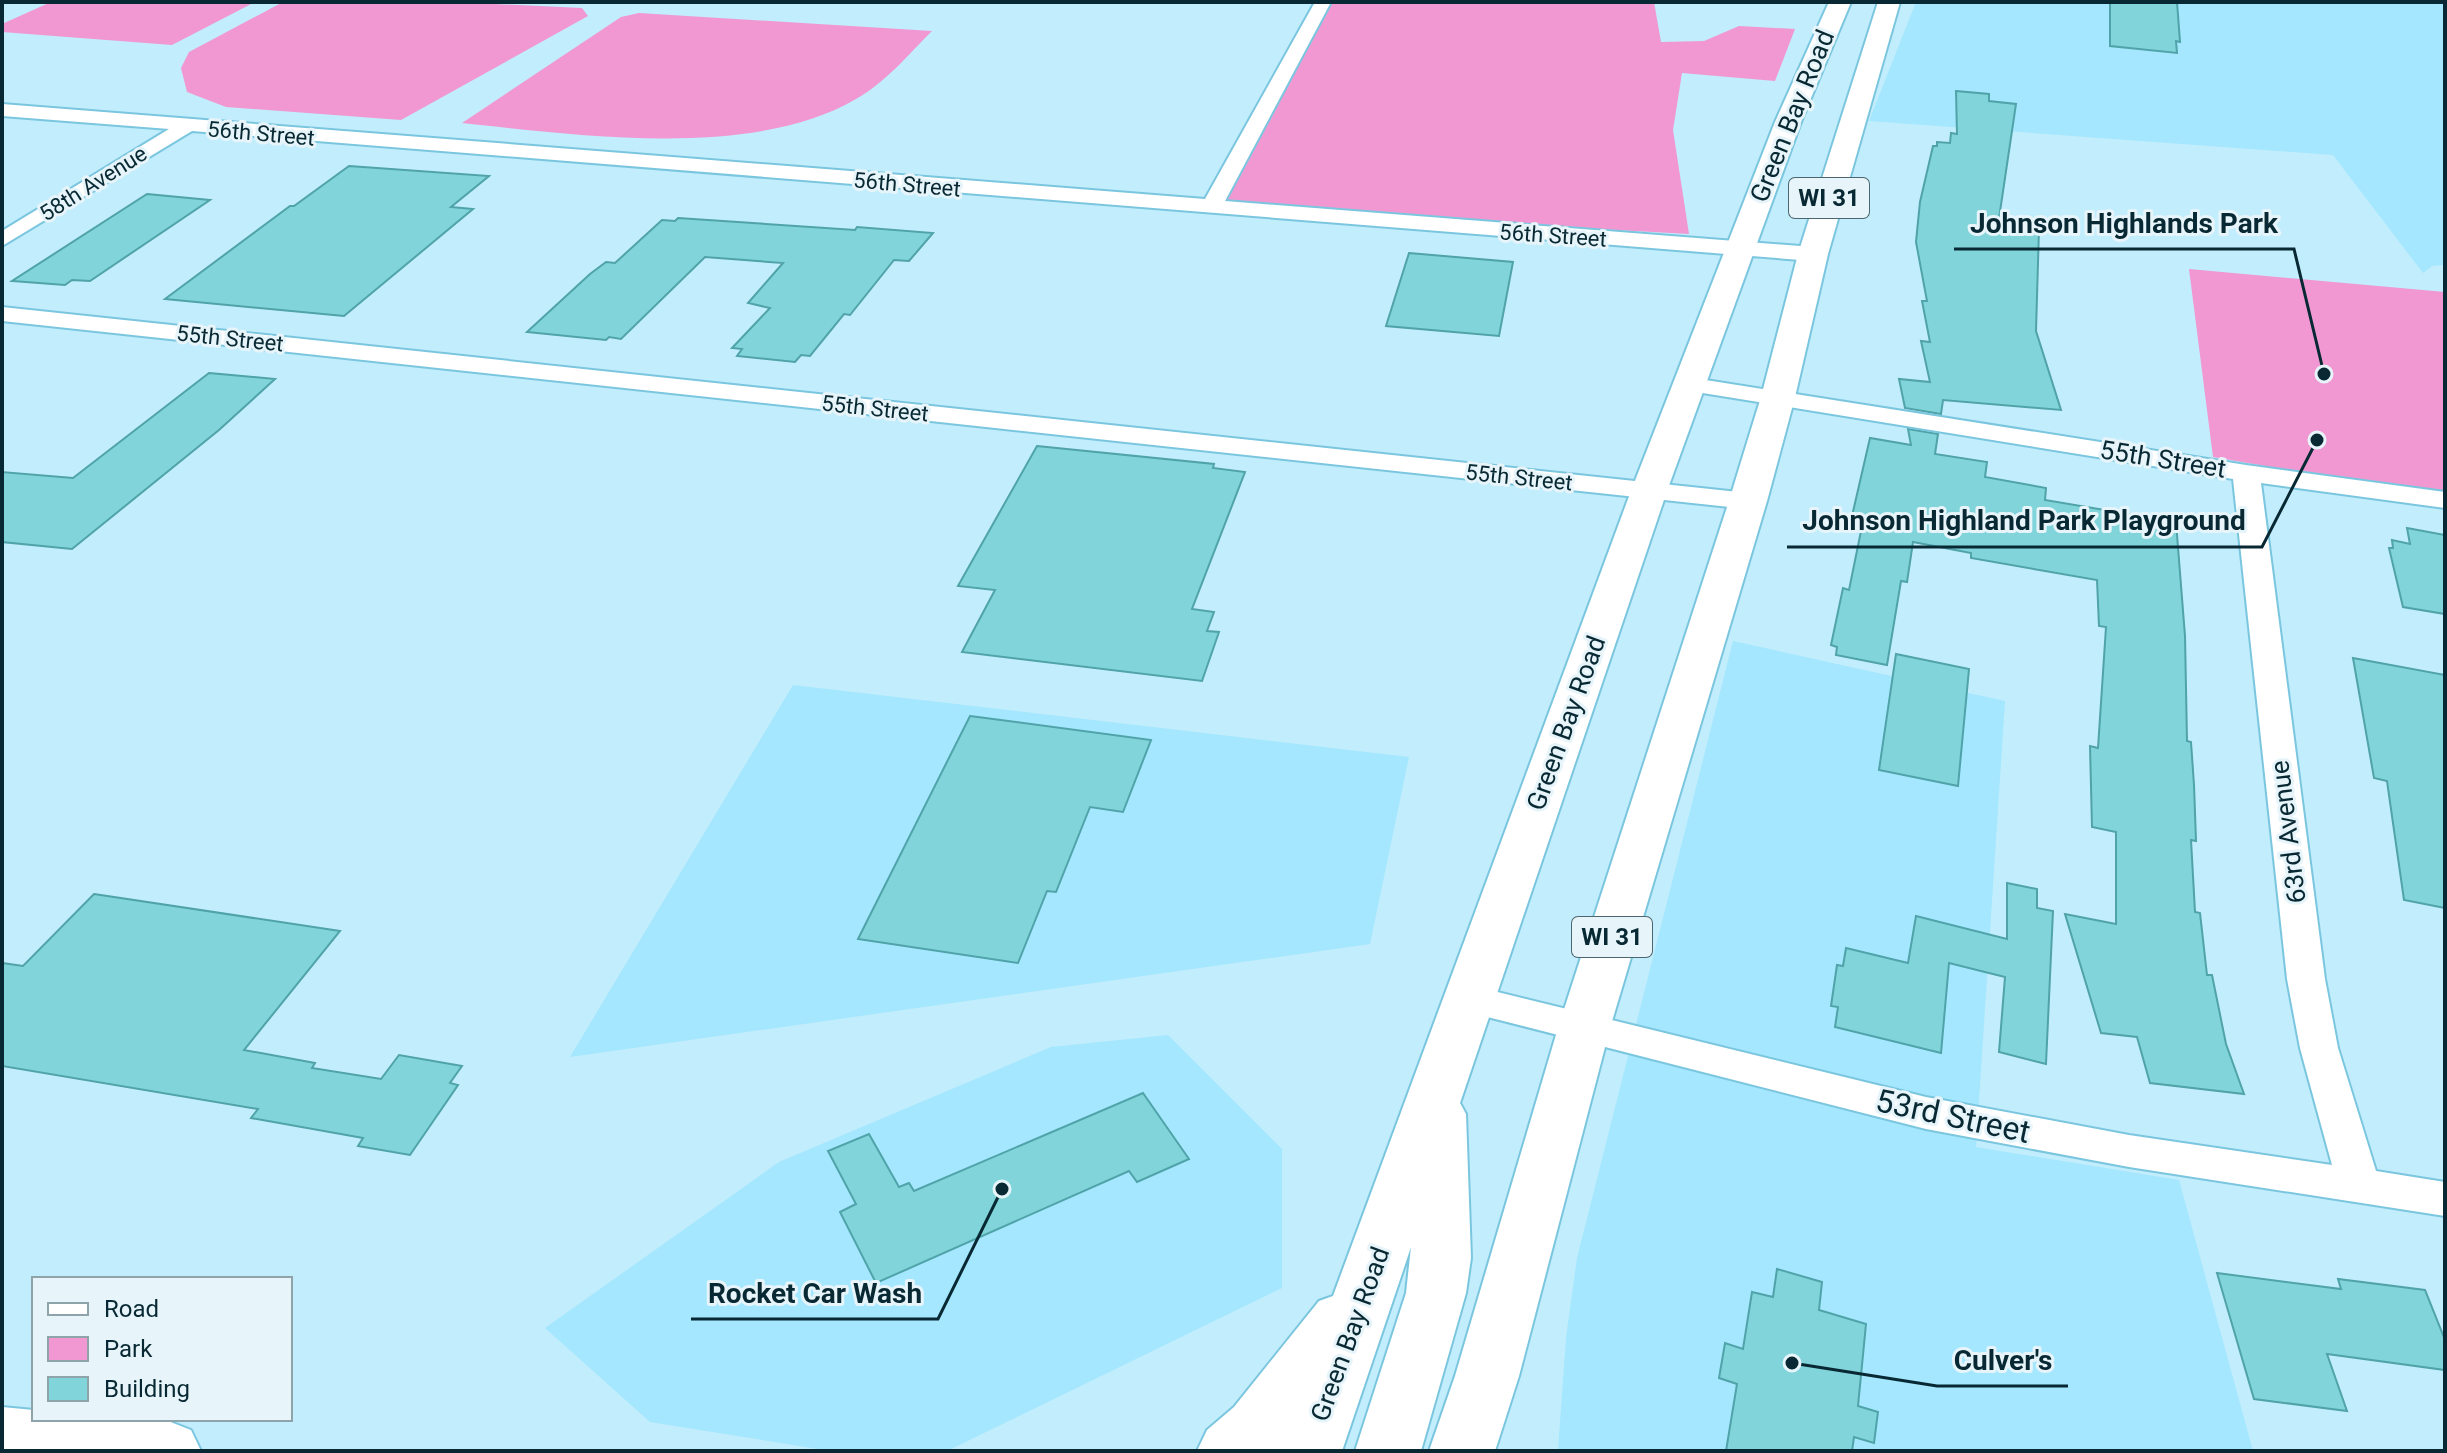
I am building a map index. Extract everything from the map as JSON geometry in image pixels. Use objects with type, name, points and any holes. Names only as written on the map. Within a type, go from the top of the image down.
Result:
[{"type":"main road","name":"Green Bay Road","points":[[1309,1451],[1649,491],[1693,385],[1805,76],[1840,2]]},
{"type":"main road","name":"Green Bay Road","points":[[1462,1451],[1487,1376],[1584,1028],[1748,501],[1778,397],[1813,254],[1889,2]]},
{"type":"main road","points":[[1388,1451],[1424,1339],[1440,1270],[1438,1087]]},
{"type":"main road","points":[[1230,1451],[1257,1428],[1369,1283]]},
{"type":"main road","points":[[1487,1376],[1495,1451]]},
{"type":"main road","points":[[2,1438],[58,1451]]},
{"type":"main road","points":[[2,1438],[168,1451]]},
{"type":"street","points":[[1211,208],[1323,2]]},
{"type":"street","name":"56th Street","points":[[2,110],[185,127],[1813,254]]},
{"type":"street","name":"58th Avenue","points":[[2,240],[185,127]]},
{"type":"street","name":"55th Street","points":[[2,314],[1748,501]]},
{"type":"street","name":"55th Street","points":[[1693,385],[2246,473],[2445,500]]},
{"type":"street","name":"63rd Avenue","points":[[2246,473],[2306,979],[2319,1048],[2359,1186]]},
{"type":"street","name":"53rd Street","points":[[1469,999],[1926,1113],[2129,1151],[2445,1199]]},
{"type":"shaded area","points":[[1916,2],[2445,2],[2445,265],[2432,266],[2423,273],[2333,155],[1869,121]]},
{"type":"shaded area","points":[[1733,641],[2005,701],[1976,1147],[2179,1180],[2253,1451],[1558,1451],[1566,1338],[1577,1258]]},
{"type":"shaded area","points":[[793,685],[1409,757],[1370,944],[570,1057]]},
{"type":"shaded area","points":[[1168,1035],[1282,1149],[1282,1288],[947,1451],[830,1451],[650,1422],[545,1328],[779,1162],[1051,1047]]},
{"type":"green space","points":[[51,2],[255,2],[172,45],[2,32],[2,24]]},
{"type":"green space","points":[[283,2],[453,2],[582,8],[588,16],[401,120],[226,107],[187,92],[181,68],[189,52]]},
{"type":"green space","points":[[1323,2],[1654,2],[1661,42],[1704,41],[1739,26],[1795,29],[1775,81],[1682,73],[1673,130],[1689,234],[1211,208]]},
{"type":"green space","points":[[639,13],[932,31],[887,76],[856,99],[814,118],[767,130],[716,137],[610,137],[462,123],[621,17]]},
{"type":"green space","points":[[2189,269],[2445,292],[2445,497],[2213,457]]},
{"type":"building","points":[[2110,2],[2177,2],[2180,42],[2176,41],[2177,53],[2110,46]]},
{"type":"building","points":[[1956,91],[1989,94],[1989,101],[2016,104],[1998,225],[2039,229],[2036,331],[2061,410],[1943,400],[1941,414],[1905,408],[1899,379],[1930,382],[1921,341],[1930,342],[1922,301],[1927,301],[1916,242],[1920,202],[1933,146],[1937,146],[1937,142],[1950,143],[1951,133],[1957,134]]},
{"type":"building","points":[[349,166],[489,176],[451,207],[473,209],[344,316],[165,299],[290,206]]},
{"type":"building","points":[[147,194],[210,200],[90,281],[72,280],[65,285],[12,281]]},
{"type":"building","points":[[678,218],[933,233],[909,261],[894,260],[850,315],[844,314],[810,356],[801,355],[795,362],[737,356],[742,349],[732,348],[770,308],[748,303],[783,263],[705,257],[621,339],[527,332],[590,274],[606,262],[615,263],[662,220],[675,221]]},
{"type":"building","points":[[1409,253],[1513,262],[1499,336],[1386,326]]},
{"type":"building","points":[[209,373],[275,379],[219,430],[72,549],[2,542],[2,472],[73,478]]},
{"type":"building","points":[[1908,429],[1938,434],[1935,454],[1987,462],[1985,477],[2046,488],[2045,500],[2176,522],[2185,636],[2187,741],[2191,742],[2194,785],[2196,841],[2191,840],[2195,912],[2200,913],[2207,975],[2212,975],[2226,1044],[2244,1094],[2150,1083],[2137,1037],[2101,1033],[2065,914],[2116,924],[2116,832],[2092,827],[2090,746],[2098,748],[2106,627],[2099,626],[2097,580],[1971,558],[1971,553],[1913,542],[1907,582],[1901,581],[1887,665],[1836,655],[1837,647],[1831,645],[1843,588],[1849,590],[1861,531],[1849,529],[1870,438],[1911,445]]},
{"type":"building","points":[[1037,446],[1214,464],[1213,468],[1245,472],[1192,609],[1214,612],[1207,631],[1219,632],[1202,681],[962,652],[995,590],[958,586]]},
{"type":"building","points":[[2407,528],[2445,535],[2445,614],[2403,607],[2389,548],[2393,548],[2392,540],[2410,544]]},
{"type":"building","points":[[1896,654],[1969,669],[1958,786],[1879,770]]},
{"type":"building","points":[[2353,658],[2445,675],[2445,908],[2404,900],[2387,781],[2374,778]]},
{"type":"building","points":[[970,716],[1151,740],[1123,812],[1090,807],[1056,892],[1047,891],[1018,963],[858,939]]},
{"type":"building","points":[[2007,883],[2037,889],[2037,908],[2053,911],[2046,1064],[1999,1052],[2005,977],[1949,963],[1941,1053],[1835,1027],[1838,1007],[1831,1006],[1837,965],[1843,966],[1846,948],[1908,963],[1916,916],[2007,939]]},
{"type":"building","points":[[94,894],[340,931],[244,1050],[315,1063],[312,1068],[381,1079],[399,1055],[462,1066],[450,1083],[458,1085],[410,1155],[358,1146],[363,1138],[251,1118],[258,1109],[2,1066],[2,963],[23,966]]},
{"type":"building","points":[[1143,1093],[1189,1159],[1137,1182],[1129,1171],[876,1283],[840,1212],[856,1204],[828,1151],[869,1134],[899,1187],[909,1183],[914,1191]]},
{"type":"building","points":[[1777,1269],[1822,1282],[1819,1310],[1866,1324],[1858,1406],[1878,1412],[1874,1443],[1854,1437],[1852,1451],[1726,1451],[1737,1384],[1719,1378],[1725,1343],[1743,1349],[1752,1292],[1773,1297]]},
{"type":"building","points":[[2217,1273],[2341,1289],[2338,1279],[2425,1290],[2445,1340],[2445,1370],[2327,1354],[2347,1411],[2254,1399]]},
{"type":"place","name":"Johnson Highlands Park","points":[[2324,374]]},
{"type":"place","name":"Johnson Highland Park Playground","points":[[2317,440]]},
{"type":"place","name":"Rocket Car Wash","points":[[1002,1189]]},
{"type":"place","name":"Culver's","points":[[1792,1363]]}]
